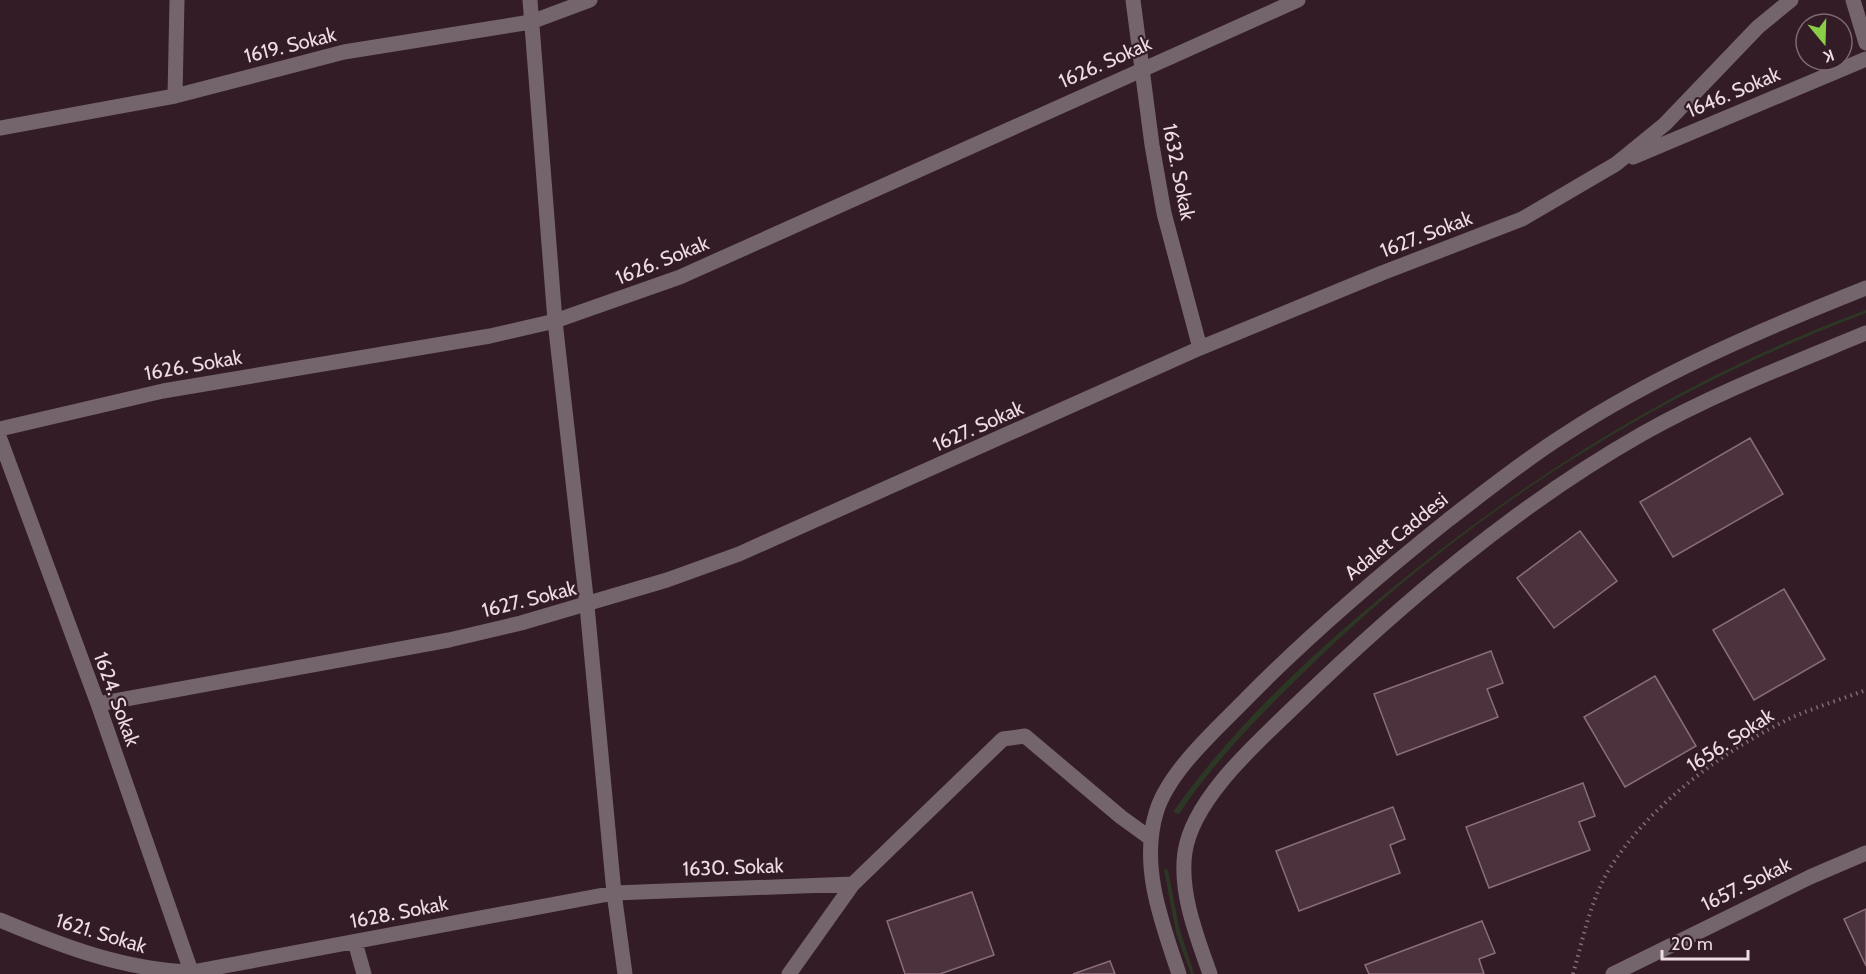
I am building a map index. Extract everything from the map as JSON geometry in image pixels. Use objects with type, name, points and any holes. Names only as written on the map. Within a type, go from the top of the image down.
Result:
[{"type":"street","points":[[175,96],[177,0]]},
{"type":"street","points":[[530,0],[555,321],[587,606],[614,893],[625,974]]},
{"type":"street","name":"1619. Sokak","points":[[0,128],[175,96],[344,52],[531,22],[590,0]]},
{"type":"street","name":"1632. Sokak","points":[[1133,0],[1141,69],[1164,213],[1200,348]]},
{"type":"street","name":"1626. Sokak","points":[[0,429],[163,391],[490,336],[555,321],[680,277],[1298,0]]},
{"type":"street","name":"1627. Sokak","points":[[98,704],[449,640],[587,606],[668,580],[780,536],[1200,348],[1382,273],[1522,219],[1616,164],[1665,124],[1758,27],[1791,0]]},
{"type":"street","points":[[1853,0],[1866,43]]},
{"type":"street","name":"1646. Sokak","points":[[1616,164],[1866,59]]},
{"type":"street","name":"Adalet Caddesi","points":[[1179,974],[1160,913],[1152,877],[1150,838],[1161,800],[1204,742],[1302,642],[1389,567],[1499,480],[1564,434],[1623,400],[1704,359],[1866,288]]},
{"type":"street","points":[[1210,974],[1187,893],[1185,851],[1204,806],[1260,740],[1350,652],[1478,546],[1566,481],[1642,434],[1747,382],[1866,333]]},
{"type":"street","name":"1624. Sokak","points":[[0,439],[98,704],[192,973]]},
{"type":"street","points":[[789,974],[853,884],[1003,740],[1025,736],[1121,817],[1150,838]]},
{"type":"street","name":"1657. Sokak","points":[[1613,974],[1788,887],[1866,853]]},
{"type":"street","name":"1630. Sokak","points":[[614,893],[853,884]]},
{"type":"street","name":"1628. Sokak","points":[[192,973],[614,893]]},
{"type":"street","name":"1621. Sokak","points":[[0,920],[77,950],[121,964],[146,970],[192,973]]},
{"type":"street","points":[[355,942],[364,974]]},
{"type":"path","name":"1656. Sokak","points":[[1573,974],[1592,907],[1615,860],[1654,813],[1711,765],[1793,717],[1866,690]]},
{"type":"green space","points":[[1866,310],[1866,313],[1787,345],[1710,381],[1635,421],[1492,513],[1424,565],[1298,678],[1220,760],[1179,814],[1173,812],[1221,751],[1274,693],[1332,639],[1391,589],[1502,504],[1617,429],[1676,396],[1801,336]]},
{"type":"green space","points":[[1164,869],[1168,870],[1179,927],[1194,974],[1191,974],[1176,933]]},
{"type":"building","points":[[1750,438],[1783,494],[1673,557],[1640,502]]},
{"type":"building","points":[[1580,531],[1617,581],[1554,628],[1517,578]]},
{"type":"building","points":[[1784,589],[1825,659],[1754,700],[1713,630]]},
{"type":"building","points":[[1491,651],[1503,683],[1487,689],[1498,717],[1397,755],[1374,694]]},
{"type":"building","points":[[1655,676],[1696,746],[1625,787],[1584,717]]},
{"type":"building","points":[[1583,783],[1595,816],[1579,822],[1590,850],[1489,888],[1466,827]]},
{"type":"building","points":[[1393,807],[1405,839],[1390,845],[1400,873],[1299,911],[1276,851]]},
{"type":"building","points":[[972,892],[994,955],[940,974],[905,974],[887,921]]},
{"type":"building","points":[[1866,909],[1866,966],[1844,919]]},
{"type":"building","points":[[1482,921],[1495,953],[1479,959],[1484,974],[1369,974],[1365,965]]},
{"type":"building","points":[[1110,961],[1115,974],[1073,974]]}]
